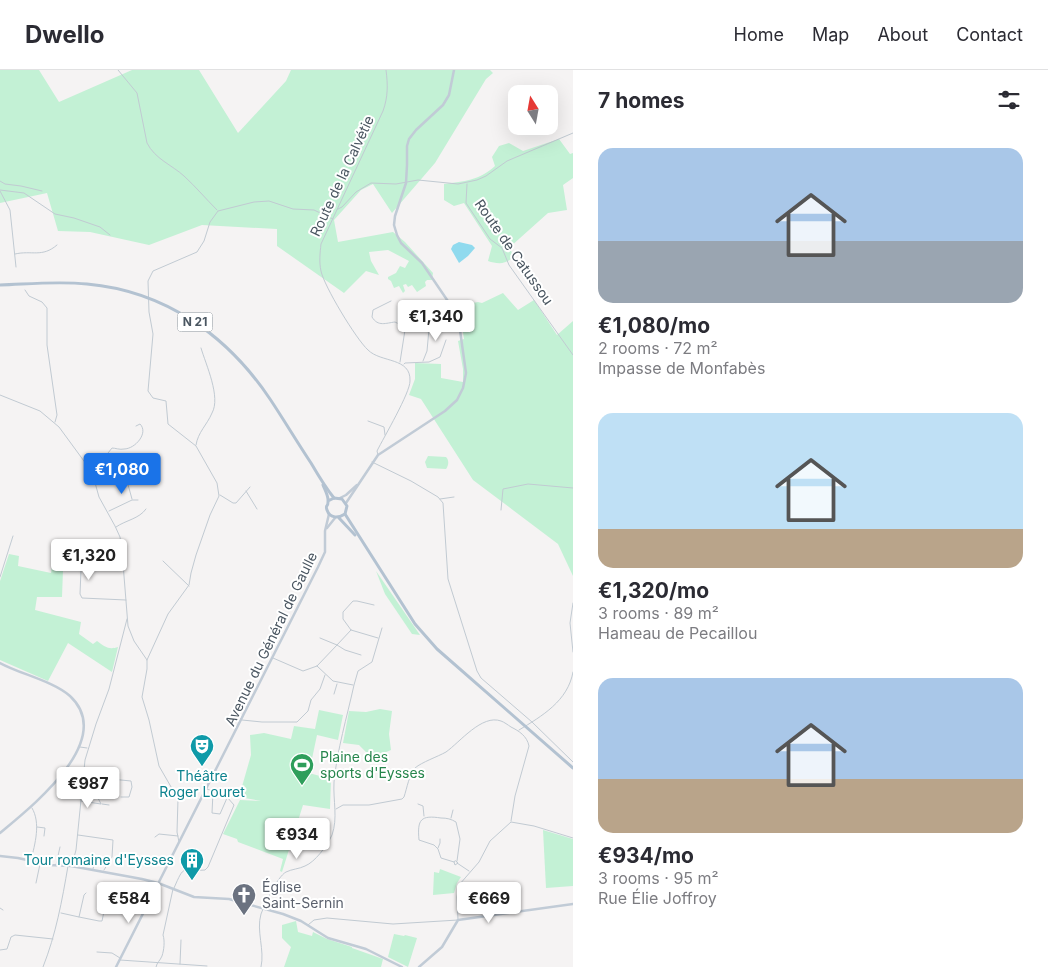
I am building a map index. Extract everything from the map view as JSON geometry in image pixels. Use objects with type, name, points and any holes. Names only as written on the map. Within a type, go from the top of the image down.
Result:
[{"type":"main road","points":[[346,503],[378,455],[445,411],[457,400],[463,388],[466,373],[460,322],[454,308],[422,263],[396,236],[394,225],[395,216],[406,183],[409,138],[443,105],[449,95],[454,70]]},
{"type":"main road","name":"N 21","points":[[0,285],[70,282],[106,286],[141,295],[183,314],[212,334],[246,366],[270,399],[334,498]]},
{"type":"main road","name":"N 21","points":[[320,478],[328,502]]},
{"type":"main road","points":[[362,480],[346,495],[334,498],[328,502],[326,508],[329,514],[337,518],[362,544]]},
{"type":"main road","points":[[325,531],[337,518],[345,514],[347,509],[346,503],[340,498]]},
{"type":"main road","name":"Avenue du Général de Gaulle","points":[[116,967],[325,552],[325,531],[329,514]]},
{"type":"main road","points":[[345,514],[362,544],[420,630],[437,649],[573,768]]},
{"type":"main road","points":[[0,663],[54,686],[69,695],[79,707],[84,730],[80,747],[65,770],[31,806],[0,833]]},
{"type":"main road","points":[[0,856],[70,866],[158,883],[194,897],[229,899],[297,918],[328,938],[366,949],[402,967]]},
{"type":"main road","points":[[419,967],[442,947],[458,920],[573,904]]},
{"type":"street","points":[[118,70],[137,93],[150,150],[158,158],[182,174],[218,211]]},
{"type":"street","name":"Route de la Calvétie","points":[[386,70],[388,86],[383,112],[321,244],[320,260],[324,280],[366,349],[377,356],[403,365]]},
{"type":"street","points":[[338,209],[356,192],[371,183],[396,184],[418,180],[458,184],[467,183],[486,176],[507,161],[573,133]]},
{"type":"street","points":[[0,180],[5,184],[42,191]]},
{"type":"street","name":"Route de Catussou","points":[[467,183],[466,203],[490,239],[502,248],[509,265],[573,355]]},
{"type":"street","points":[[0,190],[24,193],[55,214],[100,227],[110,235]]},
{"type":"street","points":[[0,190],[10,210],[16,267]]},
{"type":"street","points":[[179,843],[178,799],[159,766],[142,697],[147,660],[168,614],[189,586],[196,555],[219,494],[217,483],[196,446],[168,424],[166,401],[153,398],[148,391],[153,334],[149,308],[148,288],[150,275],[156,269],[197,252],[204,241],[210,222],[218,211],[254,202],[269,201],[293,209],[314,210],[333,218]]},
{"type":"street","points":[[15,254],[49,252],[56,245]]},
{"type":"street","points":[[25,290],[47,308],[47,346],[57,415],[55,423]]},
{"type":"street","points":[[391,301],[373,310],[372,317],[377,323],[396,322],[403,328],[400,363]]},
{"type":"street","points":[[423,362],[427,351],[430,318]]},
{"type":"street","points":[[378,455],[378,451],[410,382],[408,369],[403,365],[405,363],[434,361],[440,357],[446,340]]},
{"type":"street","points":[[196,446],[198,436],[215,407],[214,388],[201,348]]},
{"type":"street","points":[[0,396],[40,411],[55,423],[92,474],[99,497],[108,511],[120,538],[128,626],[134,641],[147,660]]},
{"type":"street","points":[[368,421],[385,428],[385,436]]},
{"type":"street","points":[[92,474],[112,448],[124,450],[140,440],[143,428],[140,424],[136,426]]},
{"type":"street","points":[[372,462],[397,473],[440,499],[444,510],[448,579],[477,671],[482,678],[532,722],[573,762]]},
{"type":"street","points":[[127,480],[132,500]]},
{"type":"street","points":[[501,510],[503,489],[528,484],[573,488]]},
{"type":"street","points":[[219,494],[236,503],[250,487]]},
{"type":"street","points":[[246,491],[257,509]]},
{"type":"street","points":[[440,499],[454,497]]},
{"type":"street","points":[[108,511],[132,500],[138,500]]},
{"type":"street","points":[[116,527],[124,521],[141,516],[146,509]]},
{"type":"street","points":[[0,577],[12,536]]},
{"type":"street","points":[[58,552],[60,568],[81,570],[80,594],[82,598],[127,600]]},
{"type":"street","points":[[163,561],[189,586]]},
{"type":"street","points":[[374,604],[357,600],[352,601],[343,615],[344,622],[351,630],[378,638]]},
{"type":"street","points":[[573,603],[570,623],[573,652]]},
{"type":"street","points":[[43,967],[53,939],[78,834],[82,772],[88,748],[109,689],[127,618]]},
{"type":"street","points":[[261,967],[260,924],[264,909],[280,877],[286,872],[307,866],[327,844],[334,829],[336,810],[334,783],[354,685],[358,671],[372,662],[382,628]]},
{"type":"street","points":[[272,658],[300,671],[317,666],[351,630]]},
{"type":"street","points":[[320,638],[338,645],[344,650],[361,655]]},
{"type":"street","points":[[332,643],[333,649]]},
{"type":"street","points":[[317,666],[325,675],[337,683],[354,685]]},
{"type":"street","points":[[518,731],[546,713],[564,695],[570,686],[573,672]]},
{"type":"street","points":[[242,720],[297,722],[308,711],[311,700],[320,689],[325,675]]},
{"type":"street","points":[[334,694],[337,683]]},
{"type":"street","points":[[307,925],[314,920],[327,918],[393,924],[458,920],[458,890],[462,880],[480,861],[490,841],[511,822],[515,796],[529,746],[528,741],[518,731],[501,721],[495,720],[481,724],[442,754],[416,767],[402,799],[369,805],[343,805],[336,810]]},
{"type":"street","points":[[80,747],[88,748]]},
{"type":"street","points":[[82,772],[101,778],[130,781],[132,784],[129,797],[121,797]]},
{"type":"street","points":[[156,967],[161,958],[174,889],[180,872],[190,869],[205,870],[208,867],[234,805],[227,797],[206,789]]},
{"type":"street","points":[[213,792],[212,813],[220,814],[227,797]]},
{"type":"street","points":[[97,796],[101,804]]},
{"type":"street","points":[[80,801],[109,805]]},
{"type":"street","points":[[418,804],[423,806],[424,817]]},
{"type":"street","points":[[31,806],[35,813],[37,827],[31,861]]},
{"type":"street","points":[[451,819],[453,810]]},
{"type":"street","points":[[456,862],[460,845],[460,833],[456,822],[451,819],[424,817],[420,821],[419,840],[431,844],[438,849],[441,858],[456,862],[470,872]]},
{"type":"street","points":[[511,822],[534,826],[573,838]]},
{"type":"street","points":[[37,827],[45,828],[44,836]]},
{"type":"street","points":[[78,834],[113,840],[112,857],[103,872]]},
{"type":"street","points":[[156,837],[158,834],[178,836]]},
{"type":"street","points":[[438,849],[440,839]]},
{"type":"street","points":[[56,865],[60,847]]},
{"type":"street","points":[[190,869],[192,855]]},
{"type":"street","points":[[93,870],[96,856]]},
{"type":"street","points":[[36,883],[40,863]]},
{"type":"street","points":[[80,917],[86,893]]},
{"type":"street","points":[[60,912],[99,922],[102,921],[106,902],[110,904]]},
{"type":"street","points":[[0,950],[7,949],[11,937],[14,935],[53,939]]},
{"type":"street","points":[[180,964],[181,940]]},
{"type":"street","points":[[98,952],[112,953],[120,959],[207,966]]},
{"type":"green space","points":[[0,70],[39,70],[59,102],[132,70],[199,70],[238,133],[286,81],[291,70],[490,70],[493,73],[486,79],[435,163],[392,213],[373,184],[361,190],[334,220],[338,242],[393,232],[405,242],[433,273],[432,280],[427,280],[425,282],[426,286],[417,292],[412,285],[408,287],[406,284],[403,285],[405,291],[403,293],[399,286],[394,288],[388,277],[396,273],[400,266],[405,268],[409,261],[388,250],[369,252],[371,261],[379,275],[366,271],[344,293],[277,246],[277,229],[202,225],[149,245],[90,232],[58,231],[47,193],[0,203]]},
{"type":"green space","points":[[559,139],[570,154],[573,153],[573,178],[563,185],[567,210],[548,213],[510,247],[513,257],[510,260],[501,263],[488,261],[492,246],[464,203],[454,206],[444,200],[444,184],[471,180],[489,171],[495,166],[492,157],[499,146],[509,143],[523,151]]},
{"type":"green space","points":[[503,293],[518,310],[534,300],[557,335],[573,321],[573,576],[558,544],[473,480],[421,399],[409,395],[415,379],[415,363],[441,364],[441,378],[463,382],[463,369],[458,341],[464,339],[459,306],[478,302],[482,303]]},
{"type":"green space","points":[[428,456],[446,457],[448,466],[446,469],[427,468],[425,462]]},
{"type":"green space","points":[[9,554],[19,556],[18,566],[51,573],[52,567],[63,570],[62,597],[37,597],[35,610],[81,622],[79,634],[93,644],[97,641],[107,647],[118,647],[112,672],[68,643],[48,681],[0,660],[0,581]]},
{"type":"green space","points":[[376,571],[420,635],[412,634],[385,594]]},
{"type":"green space","points":[[380,709],[392,711],[389,734],[391,750],[372,758],[359,745],[343,743],[349,711],[366,712]]},
{"type":"green space","name":"Plaine des sports d'Eysses","points":[[319,710],[343,715],[338,740],[317,735],[309,773],[331,779],[330,809],[303,805],[282,872],[280,871],[283,859],[238,842],[237,839],[223,834],[240,800],[261,801],[239,797],[251,755],[250,735],[264,733],[291,739],[294,726],[315,729]]},
{"type":"green space","points":[[543,830],[573,839],[573,886],[546,888]]},
{"type":"green space","points":[[440,869],[461,877],[454,893],[433,895],[434,872],[439,873]]},
{"type":"green space","points":[[296,921],[298,932],[312,936],[313,932],[383,959],[381,967],[284,967],[291,947],[282,938],[282,925]]},
{"type":"green space","points":[[394,934],[417,938],[408,967],[388,957]]},
{"type":"water","points":[[459,242],[472,245],[475,248],[459,263],[451,249],[453,245]]},
{"type":"place","name":"Théâtre Roger Louret","points":[[202,767]]},
{"type":"place","name":"Plaine des sports d'Eysses","points":[[302,786]]},
{"type":"place","name":"Tour romaine d'Eysses","points":[[192,881]]},
{"type":"place","name":"Église Saint-Sernin","points":[[244,916]]}]
